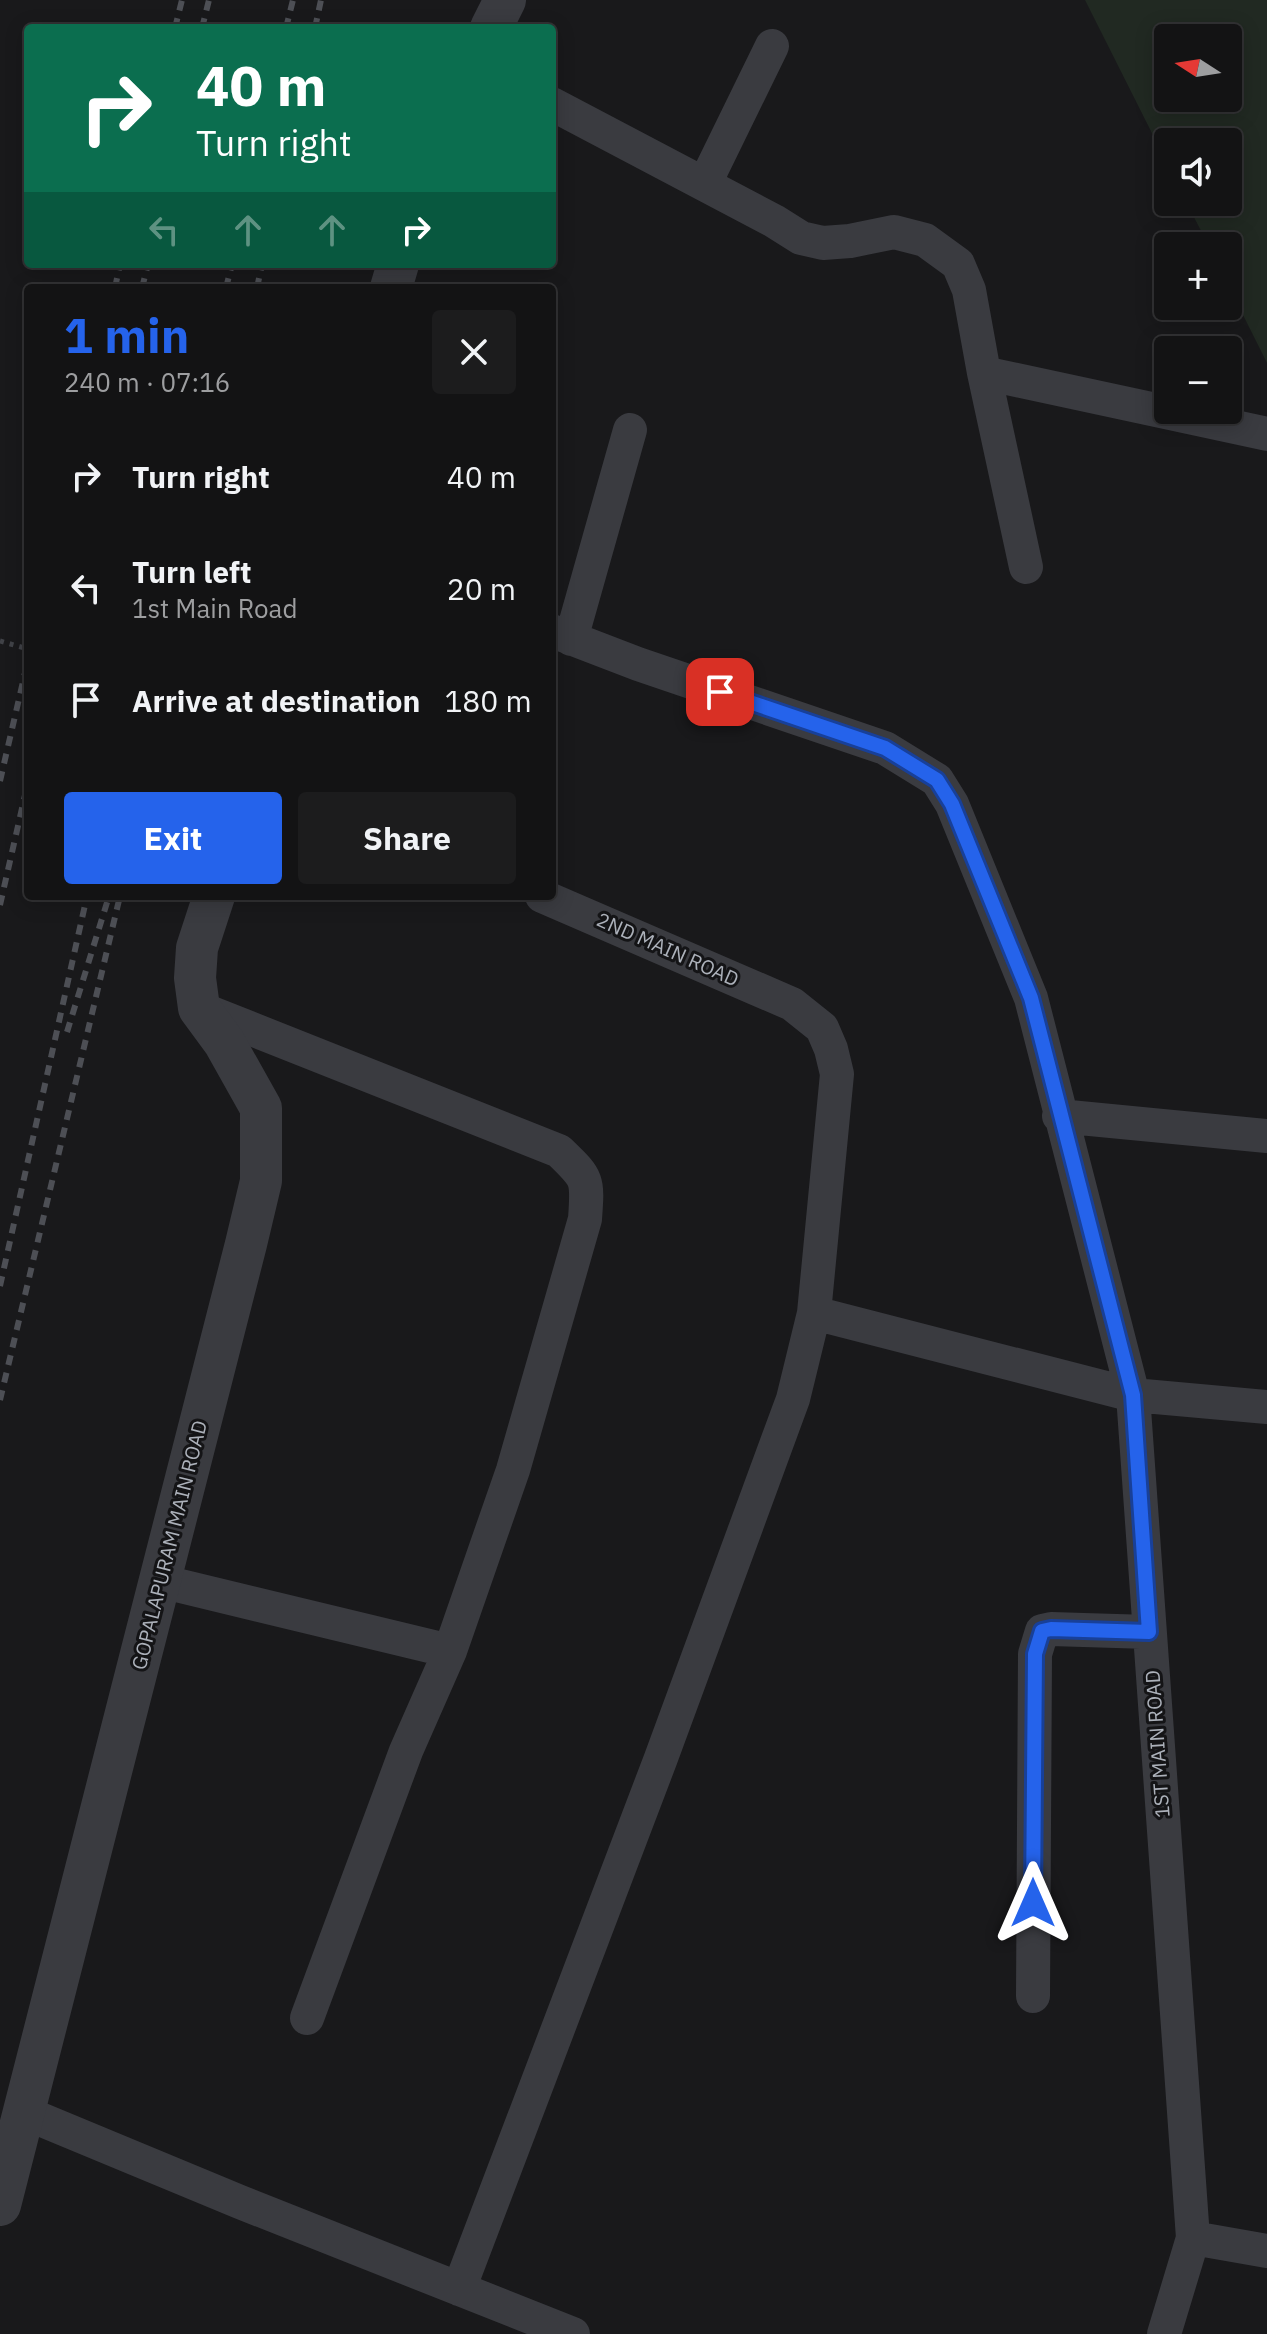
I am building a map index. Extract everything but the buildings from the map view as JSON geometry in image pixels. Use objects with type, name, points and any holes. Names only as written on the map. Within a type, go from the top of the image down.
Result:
[{"type":"street","points":[[493,24],[505,0]]},
{"type":"street","points":[[705,183],[772,46]]},
{"type":"street","points":[[556,106],[705,183],[801,238],[823,243],[894,232],[925,240],[958,264],[969,290],[1026,567]]},
{"type":"street","points":[[984,373],[1267,434]]},
{"type":"street","points":[[562,635],[630,430]]},
{"type":"street","name":"1ST MAIN ROAD","points":[[562,635],[885,748],[937,780],[952,804],[1031,998],[1133,1395],[1193,2238],[1164,2334]]},
{"type":"street","points":[[213,900],[197,948],[195,978],[199,1008],[559,1151],[583,1175],[587,1192],[585,1219],[513,1470],[450,1651],[406,1751],[307,2018]]},
{"type":"street","name":"2ND MAIN ROAD","points":[[459,2289],[787,1414],[814,1313],[837,1074],[822,1028],[792,1004],[551,900]]},
{"type":"street","name":"GOPALAPURAM MAIN ROAD","points":[[0,2205],[261,1181],[261,1108],[224,1042],[199,1008]]},
{"type":"street","points":[[1059,1116],[1267,1136]]},
{"type":"street","points":[[814,1313],[1133,1395],[1267,1407]]},
{"type":"street","points":[[160,1581],[450,1651]]},
{"type":"street","points":[[1033,1996],[1035,1654],[1038,1641],[1042,1631],[1051,1629],[1149,1632]]},
{"type":"street","points":[[23,2112],[573,2334]]},
{"type":"street","points":[[1193,2238],[1267,2251]]},
{"type":"path","points":[[0,641],[24,648]]},
{"type":"shaded area","points":[[1085,0],[1267,0],[1267,363],[1242,313],[1242,232],[1202,232],[1193,216],[1242,216],[1242,128],[1154,128],[1154,137]]},
{"type":"railway","points":[[176,24],[182,0]]},
{"type":"railway","points":[[203,24],[209,0]]},
{"type":"railway","points":[[287,24],[293,0]]},
{"type":"railway","points":[[316,24],[321,0]]},
{"type":"railway","points":[[116,284],[119,268]]},
{"type":"railway","points":[[143,284],[147,268]]},
{"type":"railway","points":[[227,284],[231,268]]},
{"type":"railway","points":[[258,284],[261,268]]},
{"type":"railway","points":[[0,781],[24,677]]},
{"type":"railway","points":[[0,905],[24,800]]},
{"type":"railway","points":[[0,1286],[86,900]]},
{"type":"railway","points":[[67,1032],[108,900]]},
{"type":"railway","points":[[0,1400],[119,900]]},
{"type":"route","points":[[720,692],[885,748],[937,780],[952,804],[1031,998],[1133,1395],[1149,1632],[1042,1631],[1035,1654],[1033,1903]]}]
